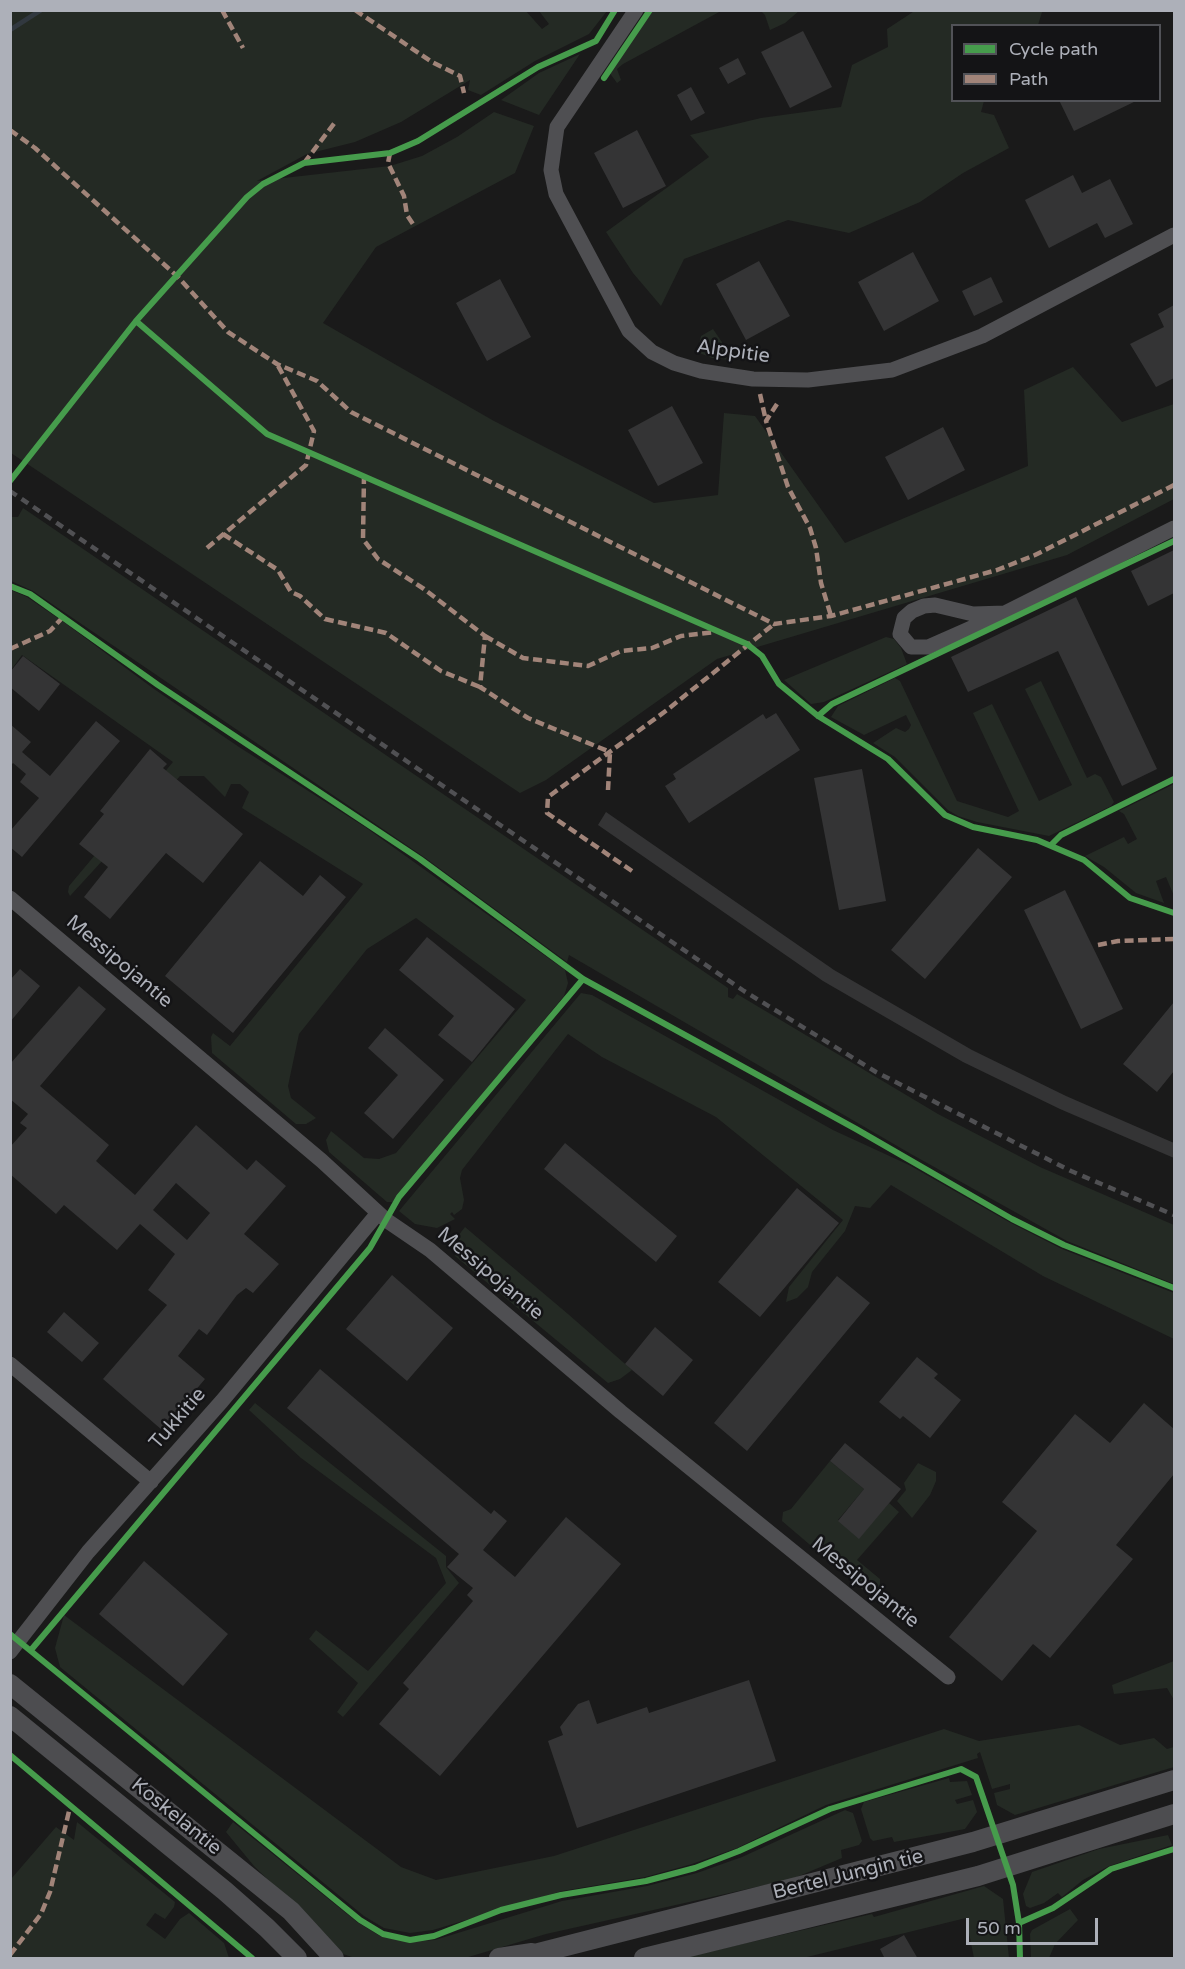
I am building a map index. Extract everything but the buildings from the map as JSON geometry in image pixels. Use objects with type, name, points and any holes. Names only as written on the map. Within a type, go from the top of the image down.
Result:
[{"type":"main road","name":"Koskelantie","points":[[10,1684],[291,1911],[334,1958]]},
{"type":"main road","name":"Koskelantie","points":[[10,1716],[225,1891],[267,1928],[297,1959]]},
{"type":"main road","name":"Bertel Jungin tie","points":[[519,1959],[541,1951],[973,1842],[1174,1780]]},
{"type":"main road","name":"Bertel Jungin tie","points":[[644,1959],[978,1876],[1174,1814]]},
{"type":"main road","points":[[499,1959],[541,1951]]},
{"type":"street","name":"Alppitie","points":[[636,10],[557,127],[551,170],[556,194],[628,331],[645,347],[674,363],[701,371],[753,379],[808,380],[892,370],[982,336],[1174,235]]},
{"type":"street","points":[[1005,613],[973,614],[935,605],[924,606],[912,611],[904,618],[900,634],[911,647],[928,647],[1005,613],[1174,528]]},
{"type":"street","name":"Messipojantie","points":[[10,898],[322,1161],[378,1213],[430,1250],[621,1412],[948,1677]]},
{"type":"street","name":"Tukkitie","points":[[10,1652],[88,1552],[151,1482],[378,1213]]},
{"type":"street","points":[[10,1364],[151,1482]]},
{"type":"shaded area","points":[[525,10],[542,29],[549,24],[539,11],[607,11],[589,34],[535,61],[481,95],[468,90],[470,80],[401,122],[355,142],[307,154],[257,181],[390,166],[422,156],[457,137],[494,112],[534,126],[515,173],[376,247],[323,323],[494,421],[654,503],[718,495],[724,413],[755,416],[845,543],[1028,466],[1024,390],[1073,367],[1122,422],[1174,404],[1174,499],[1067,555],[717,659],[546,780],[520,793],[11,453],[11,11]]},
{"type":"shaded area","points":[[916,10],[1049,11],[1042,12],[1038,24],[951,24],[951,102],[984,102],[981,112],[994,115],[1009,148],[963,173],[920,202],[849,233],[788,220],[684,259],[661,306],[633,273],[606,232],[709,157],[690,135],[761,118],[841,107],[852,65],[888,47],[887,29]]},
{"type":"shaded area","points":[[653,11],[721,11],[623,64],[617,69],[621,80],[617,83],[609,72]]},
{"type":"shaded area","points":[[761,11],[799,11],[785,23],[770,30],[765,15]]},
{"type":"shaded area","points":[[580,54],[539,115],[501,100],[539,73]]},
{"type":"shaded area","points":[[713,329],[730,354],[729,360],[712,358],[697,352],[701,336]]},
{"type":"shaded area","points":[[23,508],[728,988],[728,997],[733,999],[737,994],[938,1114],[1040,1167],[1174,1225],[1174,1284],[1067,1241],[911,1154],[569,955],[567,962],[424,857],[33,591],[11,581],[11,517],[18,517]]},
{"type":"shaded area","points":[[11,590],[27,597],[65,623],[154,689],[239,747],[365,827],[565,970],[568,983],[564,996],[393,1202],[387,1202],[329,1152],[326,1140],[331,1131],[364,1158],[379,1159],[396,1153],[526,1000],[416,918],[367,949],[299,1034],[288,1086],[291,1098],[316,1118],[306,1124],[296,1124],[212,1053],[211,1037],[213,1033],[230,1046],[363,884],[242,808],[249,792],[240,784],[231,784],[225,797],[204,776],[180,776],[70,896],[69,886],[173,762],[22,655],[11,670]]},
{"type":"shaded area","points":[[886,637],[894,639],[901,648],[907,664],[824,702],[811,704],[784,680]]},
{"type":"shaded area","points":[[895,678],[900,681],[957,801],[1008,817],[1019,811],[973,713],[992,704],[1039,801],[1072,785],[1025,689],[1041,681],[1087,778],[1095,774],[1101,777],[1114,802],[1111,806],[1049,836],[958,816],[948,810],[895,757],[873,743],[896,728],[905,732],[909,729],[911,725],[906,715],[864,735],[831,717],[838,706]]},
{"type":"shaded area","points":[[1174,784],[1174,896],[1166,877],[1156,881],[1164,903],[1136,893],[1104,867],[1085,856],[1124,837],[1128,844],[1137,839],[1124,814],[1119,811]]},
{"type":"shaded area","points":[[581,993],[592,995],[833,1130],[909,1165],[1009,1222],[1062,1249],[1174,1293],[1174,1339],[1043,1276],[891,1185],[870,1208],[855,1206],[845,1231],[812,1272],[808,1287],[797,1298],[786,1302],[789,1287],[843,1220],[716,1117],[602,1057],[568,1034],[462,1170],[460,1178],[464,1200],[462,1209],[454,1215],[452,1212],[450,1214],[455,1219],[437,1228],[415,1224],[399,1211]]},
{"type":"shaded area","points":[[465,1227],[632,1370],[620,1379],[608,1383],[455,1256],[451,1245]]},
{"type":"shaded area","points":[[255,1403],[446,1556],[446,1567],[459,1583],[343,1717],[337,1712],[358,1683],[309,1639],[316,1630],[368,1671],[446,1583],[436,1558],[301,1458],[249,1410]]},
{"type":"shaded area","points":[[830,1461],[864,1489],[838,1520],[859,1538],[889,1503],[899,1512],[857,1560],[880,1579],[880,1589],[874,1593],[863,1590],[782,1521],[783,1512],[791,1509]]},
{"type":"shaded area","points":[[918,1463],[936,1472],[936,1481],[930,1495],[912,1518],[897,1501],[906,1490],[904,1483]]},
{"type":"shaded area","points":[[64,1615],[401,1867],[436,1880],[554,1856],[944,1729],[979,1741],[1079,1725],[1120,1745],[1154,1738],[1167,1749],[1174,1747],[1174,1767],[1015,1815],[997,1805],[994,1793],[1010,1789],[1010,1784],[992,1789],[980,1752],[977,1754],[978,1758],[826,1805],[737,1848],[692,1864],[645,1877],[562,1891],[433,1930],[410,1933],[384,1928],[364,1916],[60,1667],[55,1648]]},
{"type":"shaded area","points":[[1174,1661],[1174,1700],[1167,1688],[1114,1694],[1112,1685]]},
{"type":"shaded area","points":[[949,1778],[950,1782],[967,1781],[972,1795],[955,1800],[957,1804],[973,1800],[977,1812],[965,1829],[894,1842],[892,1837],[873,1841],[870,1838],[861,1809],[864,1802]]},
{"type":"shaded area","points":[[845,1810],[853,1813],[862,1841],[859,1845],[841,1850],[842,1858],[792,1879],[546,1934],[465,1958],[355,1958],[343,1954],[254,1866],[226,1832],[233,1822],[357,1922],[380,1936],[410,1942],[435,1940],[562,1901],[647,1886],[697,1873],[742,1857]]},
{"type":"shaded area","points":[[77,1822],[175,1902],[165,1919],[155,1913],[146,1925],[165,1939],[180,1919],[189,1913],[224,1943],[229,1958],[11,1958],[11,1879],[56,1827],[74,1840]]},
{"type":"shaded area","points":[[1168,1835],[1172,1845],[1109,1866],[1083,1880],[1062,1897],[1058,1893],[1044,1903],[1030,1908],[1026,1906],[1023,1894],[1032,1872],[1099,1849]]},
{"type":"shaded area","points":[[984,1886],[1003,1899],[1009,1958],[974,1958],[966,1918],[803,1958],[682,1958],[872,1914],[874,1917]]},
{"type":"shaded area","points":[[1070,1909],[1078,1920],[1055,1944],[1049,1958],[1031,1958],[1030,1934],[1032,1930]]},
{"type":"waterway","points":[[10,30],[41,10]]},
{"type":"railway","points":[[10,491],[744,991],[876,1072],[1071,1171],[1174,1215]]},
{"type":"marked path","points":[[222,10],[243,48]]},
{"type":"marked path","points":[[355,10],[432,62],[460,76],[464,93]]},
{"type":"marked path","points":[[304,163],[336,121]]},
{"type":"marked path","points":[[10,130],[35,148],[178,277],[228,332],[277,364],[317,381],[351,412],[774,624],[831,616],[997,570],[1035,555],[1174,485]]},
{"type":"marked path","points":[[390,153],[388,163],[404,196],[407,215],[415,227]]},
{"type":"marked path","points":[[207,548],[306,465],[314,431],[277,364]]},
{"type":"marked path","points":[[760,394],[766,421]]},
{"type":"marked path","points":[[777,404],[766,421],[788,487],[810,528],[816,548],[821,583],[831,616]]},
{"type":"marked path","points":[[364,475],[363,539],[378,559],[424,589],[485,636],[480,687],[528,718],[610,752]]},
{"type":"marked path","points":[[223,534],[278,570],[291,592],[300,596],[325,619],[386,633],[441,671],[480,687]]},
{"type":"marked path","points":[[10,649],[50,631],[63,617]]},
{"type":"marked path","points":[[632,871],[547,813],[548,797],[667,710],[774,624]]},
{"type":"marked path","points":[[485,636],[523,658],[588,666],[621,651],[652,648],[681,636],[715,632]]},
{"type":"marked path","points":[[608,790],[610,752]]},
{"type":"marked path","points":[[1098,945],[1118,941],[1174,939]]},
{"type":"marked path","points":[[10,1955],[41,1914],[50,1892],[70,1807]]},
{"type":"cycle path","points":[[10,481],[136,321],[247,197],[263,184],[304,163],[390,153],[418,141],[538,67],[596,41],[615,10]]},
{"type":"cycle path","points":[[604,78],[650,10]]},
{"type":"cycle path","points":[[136,321],[267,434],[747,644],[762,656],[779,684],[818,716],[888,759],[945,815],[973,827],[1037,840],[1084,860],[1130,898],[1174,913]]},
{"type":"cycle path","points":[[818,716],[832,704],[1174,541]]},
{"type":"cycle path","points":[[10,586],[30,594],[158,685],[420,859],[583,979],[856,1129],[1012,1219],[1064,1245],[1174,1288]]},
{"type":"cycle path","points":[[1051,845],[1061,835],[1174,779]]},
{"type":"cycle path","points":[[31,1650],[370,1248],[399,1197],[583,979]]},
{"type":"cycle path","points":[[10,1634],[360,1920],[383,1934],[410,1940],[434,1936],[501,1910],[561,1895],[646,1881],[695,1868],[739,1851],[830,1809],[961,1769],[976,1777],[1013,1885],[1019,1923],[1020,1958]]},
{"type":"cycle path","points":[[10,1755],[252,1958]]},
{"type":"cycle path","points":[[1019,1923],[1053,1908],[1111,1869],[1174,1849]]}]
